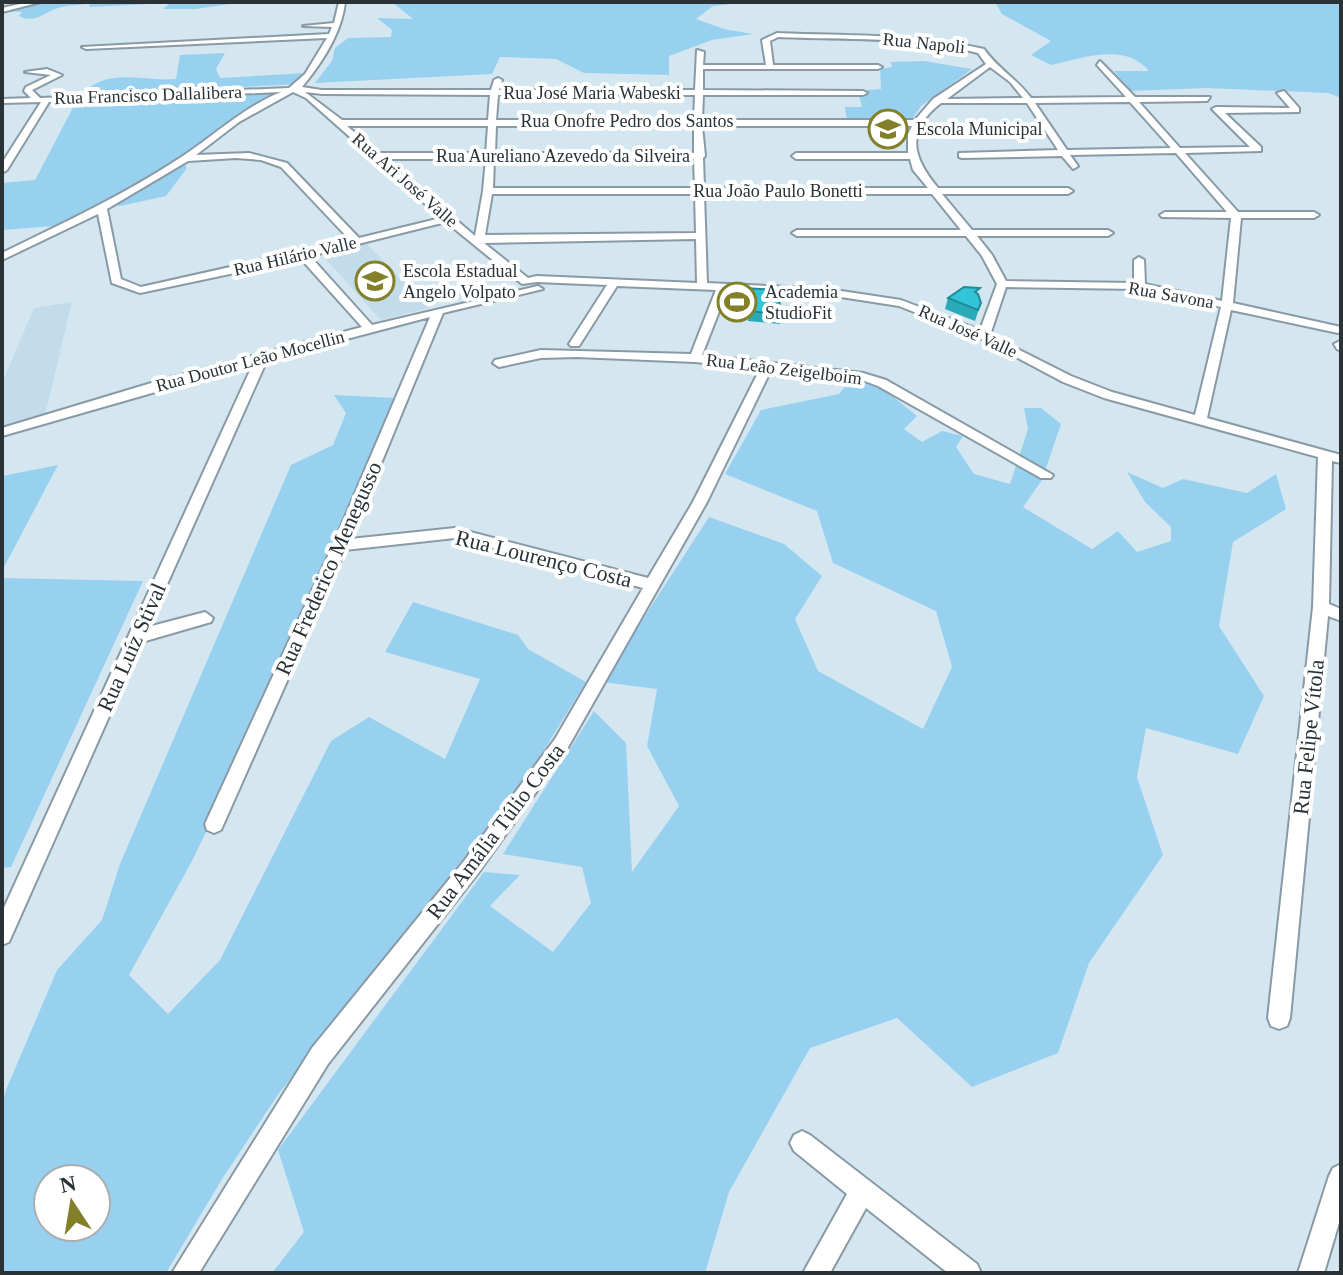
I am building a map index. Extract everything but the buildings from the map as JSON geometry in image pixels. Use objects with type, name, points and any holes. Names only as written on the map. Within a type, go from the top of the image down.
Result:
[{"type":"street","points":[[2,10],[38,2]]},
{"type":"street","points":[[2,257],[102,208],[186,158],[236,120],[296,90],[337,25],[342,2]]},
{"type":"street","points":[[306,26],[337,25]]},
{"type":"street","name":"Rua Napoli","points":[[770,67],[766,40],[777,35],[819,35],[965,47],[981,51],[990,64],[1006,71],[1073,166]]},
{"type":"street","points":[[86,47],[330,36]]},
{"type":"street","points":[[700,52],[698,121],[702,287]]},
{"type":"street","points":[[1100,63],[1236,216],[1227,305],[1200,422]]},
{"type":"street","points":[[984,336],[1002,284],[987,255],[932,191],[910,156],[910,140],[917,123],[936,101],[990,64]]},
{"type":"street","points":[[699,67],[878,67]]},
{"type":"street","points":[[2,170],[43,99],[29,89],[58,75],[47,71],[29,72]]},
{"type":"street","points":[[498,80],[494,92],[488,191],[479,240],[701,236]]},
{"type":"street","name":"Rua José Maria Wabeski","points":[[296,90],[863,93]]},
{"type":"street","name":"Rua Francisco Dallalibera","points":[[2,101],[296,90]]},
{"type":"street","name":"Rua Ari José Valle","points":[[296,90],[378,156],[448,219],[534,284]]},
{"type":"street","points":[[1218,111],[1296,110],[1281,93]]},
{"type":"street","points":[[936,101],[1205,97],[1258,149],[962,155]]},
{"type":"street","name":"Rua Onofre Pedro dos Santos","points":[[338,123],[917,123]]},
{"type":"street","points":[[186,158],[245,156],[275,160],[357,242]]},
{"type":"street","name":"Rua Aureliano Azevedo da Silveira","points":[[378,156],[701,156]]},
{"type":"street","points":[[796,156],[910,156]]},
{"type":"street","name":"Rua João Paulo Bonetti","points":[[488,191],[1068,191]]},
{"type":"street","name":"Rua Hilário Valle","points":[[102,208],[116,281],[140,290],[303,255],[448,219]]},
{"type":"street","points":[[1165,215],[1314,215]]},
{"type":"street","points":[[797,233],[1108,233]]},
{"type":"street","points":[[303,255],[370,329]]},
{"type":"street","points":[[1139,260],[1140,286]]},
{"type":"street","name":"Rua José Valle","points":[[534,284],[578,282],[828,292],[901,303],[984,336],[1067,379],[1108,395],[1333,457]]},
{"type":"street","name":"Rua Doutor Leão Mocellin","points":[[2,432],[162,384],[534,284]]},
{"type":"street","points":[[575,344],[613,284]]},
{"type":"street","name":"Rua Savona","points":[[1002,284],[1140,286],[1338,330]]},
{"type":"street","points":[[695,358],[723,287]]},
{"type":"street","name":"Rua Frederico Menegusso","points":[[214,824],[340,545],[438,311]]},
{"type":"street","name":"Rua Leão Zeigelboim","points":[[499,363],[557,352],[695,358],[863,377],[882,383],[1046,475]]},
{"type":"street","name":"Rua Luíz Stival","points":[[2,935],[261,359]]},
{"type":"street","name":"Rua Amália Túlio Costa","points":[[185,1273],[320,1056],[471,867],[561,744],[700,502],[767,366]]},
{"type":"street","name":"Rua Felipe Vítola","points":[[1279,1018],[1321,607],[1333,457]]},
{"type":"street","name":"Rua Lourenço Costa","points":[[340,545],[455,533],[652,585]]},
{"type":"street","points":[[1321,607],[1341,615]]},
{"type":"street","points":[[136,637],[205,618]]},
{"type":"street","points":[[802,1143],[968,1273]]},
{"type":"street","points":[[1311,1273],[1341,1176]]},
{"type":"street","points":[[816,1273],[862,1191]]},
{"type":"shaded area","points":[[61,2],[244,2],[196,9],[163,9],[170,3],[90,7],[89,4],[62,7],[31,19],[19,16],[22,12],[5,11],[25,5]]},
{"type":"shaded area","points":[[392,2],[751,2],[713,6],[696,19],[724,29],[753,34],[712,40],[669,56],[669,75],[584,73],[556,59],[500,57],[492,74],[315,83],[332,61],[335,48],[348,38],[391,37],[392,30],[377,18],[413,19]]},
{"type":"shaded area","points":[[995,2],[1341,2],[1341,98],[1328,93],[1206,88],[1130,91],[1114,71],[1149,71],[1139,62],[1128,57],[1103,54],[1051,65],[1031,55],[1051,41],[1002,14]]},
{"type":"shaded area","points":[[225,53],[216,69],[220,78],[306,73],[301,84],[82,95],[92,86],[114,78],[176,79],[180,55]]},
{"type":"shaded area","points":[[924,61],[972,69],[921,106],[911,121],[847,120],[845,107],[862,107],[859,95],[868,94],[867,90],[881,89],[880,69],[892,67],[891,62]]},
{"type":"shaded area","points":[[275,93],[228,122],[182,159],[187,168],[166,196],[120,206],[100,204],[54,226],[2,230],[2,183],[35,180],[77,100]]},
{"type":"shaded area","name":"Escola Estadual Angelo Volpato","points":[[366,243],[429,308],[381,320],[322,255]]},
{"type":"shaded area","points":[[72,302],[45,415],[2,430],[2,383],[34,308]]},
{"type":"shaded area","points":[[851,379],[876,383],[917,416],[904,429],[922,442],[942,431],[963,436],[956,447],[974,474],[1010,484],[1028,429],[1024,408],[1041,408],[1061,424],[1042,480],[1023,507],[1092,549],[1118,531],[1137,552],[1171,541],[1171,527],[1145,502],[1127,472],[1163,488],[1183,479],[1247,493],[1276,474],[1286,509],[1233,542],[1219,626],[1264,696],[1238,754],[1146,728],[1137,777],[1163,855],[1089,963],[1058,1053],[972,1087],[897,1018],[810,1048],[729,1192],[705,1273],[272,1273],[304,1232],[278,1150],[484,872],[520,875],[490,906],[553,952],[591,903],[582,867],[503,854],[594,711],[626,743],[632,872],[679,806],[647,746],[657,689],[602,682],[709,517],[784,544],[822,576],[795,619],[818,671],[923,729],[952,667],[936,611],[833,563],[817,511],[725,474],[761,410],[839,394]]},
{"type":"shaded area","points":[[334,395],[396,398],[246,750],[192,861],[129,975],[168,1014],[220,960],[331,741],[369,717],[445,759],[480,679],[385,652],[413,602],[518,635],[528,649],[586,682],[528,776],[277,1096],[222,1179],[166,1273],[2,1273],[2,1103],[6,1090],[57,970],[102,920],[120,864],[291,465],[333,445],[346,413]]},
{"type":"shaded area","points":[[58,465],[2,571],[2,476]]},
{"type":"shaded area","points":[[2,578],[143,581],[11,867],[2,868]]},
{"type":"place","name":"Escola Municipal","points":[[888,129]]},
{"type":"place","name":"Escola Estadual Angelo Volpato","points":[[375,281]]},
{"type":"place","name":"Academia StudioFit","points":[[737,302]]}]
